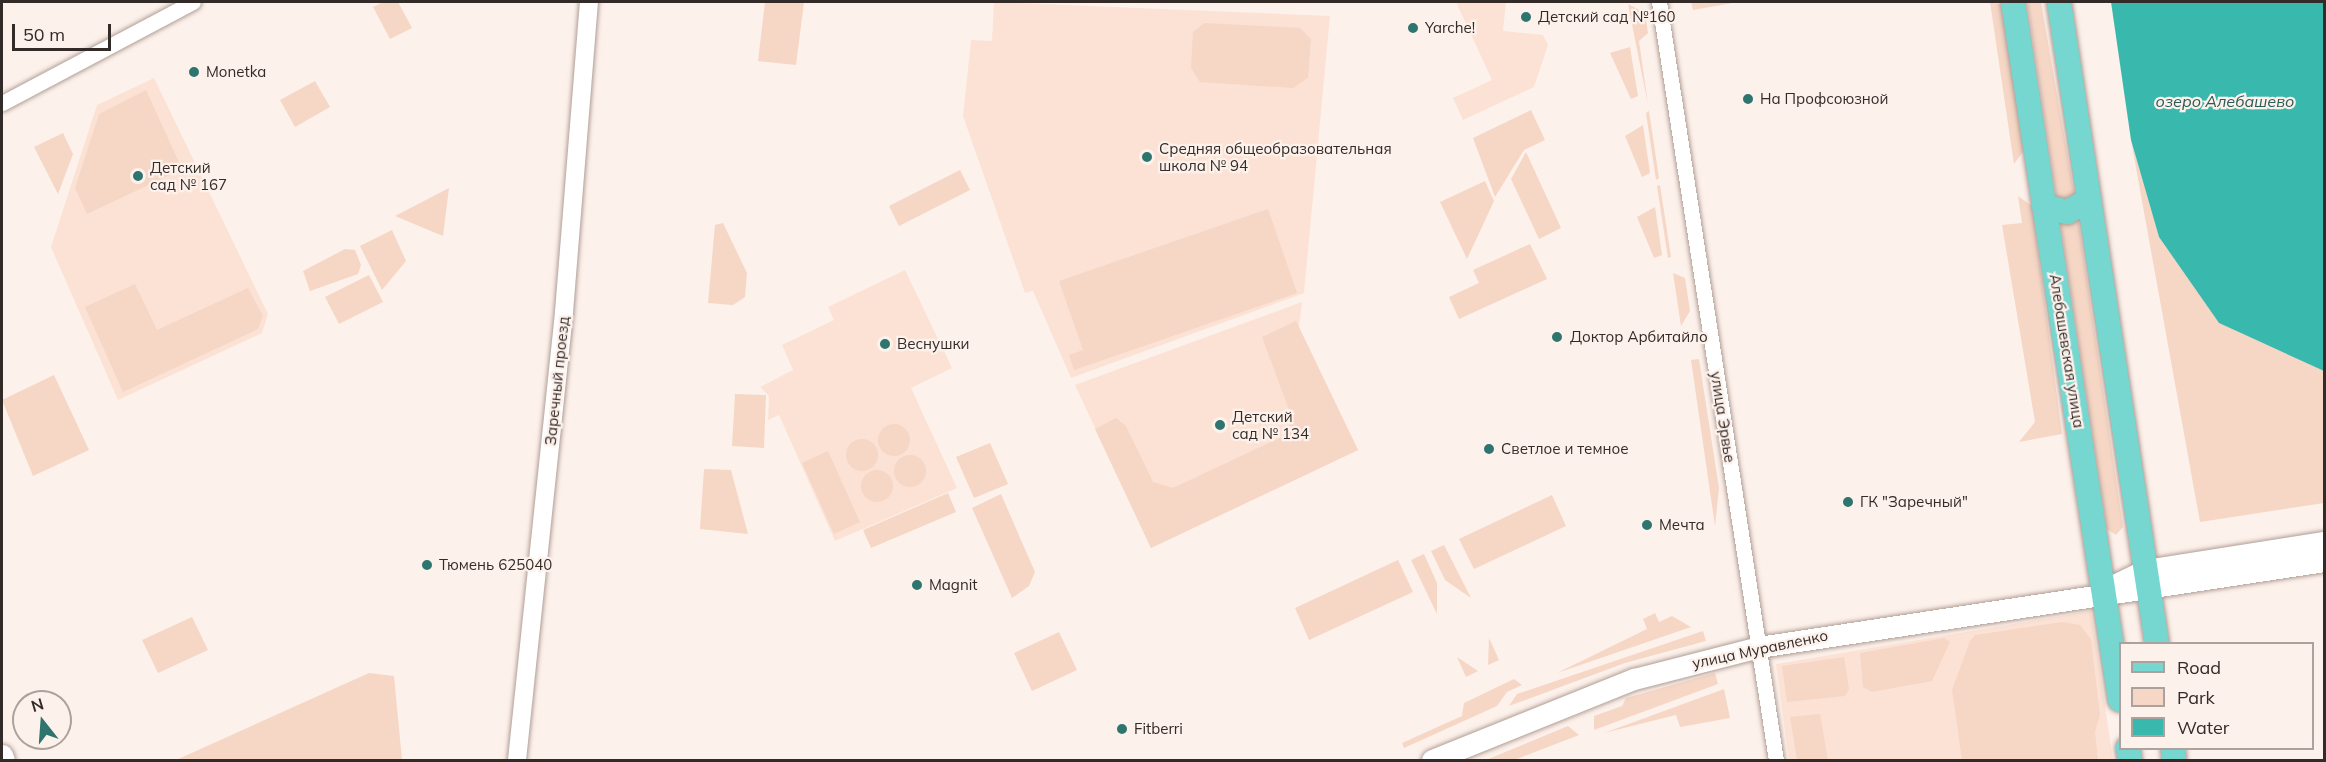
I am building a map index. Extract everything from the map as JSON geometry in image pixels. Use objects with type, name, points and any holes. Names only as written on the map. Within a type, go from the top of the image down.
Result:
[{"type":"main road","name":"Алебашевская улица","points":[[2013,2],[2119,688]]},
{"type":"main road","points":[[2059,2],[2157,642]]},
{"type":"main road","points":[[2044,206],[2067,212],[2089,200]]},
{"type":"main road","points":[[2147,580],[2325,542]]},
{"type":"main road","points":[[2147,580],[2325,561]]},
{"type":"main road","name":"улица Муравленко","points":[[1432,760],[1634,679],[1759,646],[2103,591],[2147,580]]},
{"type":"main road","points":[[2,755],[4,760]]},
{"type":"street","points":[[2,103],[193,2]]},
{"type":"street","name":"Заречный проезд","points":[[517,760],[564,312],[590,2]]},
{"type":"street","name":"улица Эрвье","points":[[1659,2],[1776,760]]},
{"type":"shaded area","name":"Средняя общеобразовательная школа № 94","points":[[994,2],[1330,16],[1304,293],[1071,378],[1033,291],[1025,293],[963,116],[971,40],[992,41]]},
{"type":"shaded area","points":[[1456,2],[1506,2],[1503,31],[1543,35],[1548,45],[1534,87],[1463,120],[1453,98],[1492,80]]},
{"type":"shaded area","name":"Детский сад № 167","points":[[154,78],[268,314],[262,333],[118,400],[51,247],[97,105]]},
{"type":"shaded area","points":[[905,270],[952,368],[911,388],[957,488],[835,541],[779,415],[768,420],[769,396],[760,387],[793,370],[782,345],[834,320],[828,307]]},
{"type":"shaded area","name":"Детский сад № 134","points":[[1302,302],[1299,327],[1358,450],[1151,548],[1075,385]]},
{"type":"shaded area","points":[[2091,611],[2113,760],[1789,760],[1776,664]]},
{"type":"green space","points":[[383,2],[398,2],[412,28],[390,39],[373,7]]},
{"type":"green space","points":[[765,2],[804,2],[796,65],[758,61]]},
{"type":"green space","points":[[1691,2],[1738,2],[1693,10]]},
{"type":"green space","points":[[1990,2],[2003,5],[2025,149],[2014,164]]},
{"type":"green space","points":[[2027,2],[2041,2],[2076,204],[2123,527],[2116,535],[2107,529]]},
{"type":"green space","points":[[1628,4],[1645,13],[1648,33],[1639,41],[1648,105]]},
{"type":"green space","points":[[1204,23],[1300,28],[1311,39],[1308,78],[1293,88],[1200,82],[1191,68],[1193,32]]},
{"type":"green space","points":[[1630,47],[1638,96],[1631,99],[1610,53]]},
{"type":"green space","points":[[315,81],[330,107],[295,127],[280,100]]},
{"type":"green space","points":[[146,90],[182,169],[87,214],[75,188],[99,114]]},
{"type":"green space","points":[[1531,110],[1545,140],[1524,150],[1495,197],[1473,138]]},
{"type":"green space","points":[[1649,111],[1659,178],[1656,180],[1646,113]]},
{"type":"green space","points":[[1643,125],[1650,173],[1642,177],[1625,136]]},
{"type":"green space","points":[[63,133],[73,154],[58,194],[34,147]]},
{"type":"green space","points":[[2131,140],[2159,237],[2219,323],[2324,371],[2324,503],[2200,522]]},
{"type":"green space","points":[[1526,152],[1561,228],[1539,239],[1511,179]]},
{"type":"green space","points":[[960,170],[970,190],[899,226],[889,206]]},
{"type":"green space","points":[[1485,181],[1494,201],[1467,259],[1440,202]]},
{"type":"green space","points":[[1660,185],[1671,257],[1668,258],[1657,186]]},
{"type":"green space","points":[[449,188],[443,236],[395,216]]},
{"type":"green space","points":[[2018,196],[2032,206],[2062,434],[2019,442],[2035,422],[2002,225],[2022,223]]},
{"type":"green space","points":[[1655,207],[1662,255],[1654,258],[1637,217]]},
{"type":"green space","points":[[1268,209],[1297,293],[1074,370],[1069,355],[1083,350],[1059,281]]},
{"type":"green space","points":[[723,223],[747,273],[745,297],[733,305],[708,303],[715,225]]},
{"type":"green space","points":[[392,230],[406,261],[382,290],[360,246]]},
{"type":"green space","points":[[1530,244],[1547,279],[1459,319],[1449,297],[1479,283],[1473,270]]},
{"type":"green space","points":[[345,249],[355,250],[361,265],[358,274],[310,291],[303,271]]},
{"type":"green space","points":[[1673,273],[1685,278],[1690,311],[1681,326]]},
{"type":"green space","points":[[369,275],[383,302],[339,324],[325,297]]},
{"type":"green space","points":[[135,284],[157,330],[248,288],[263,316],[258,329],[123,392],[85,307]]},
{"type":"green space","points":[[1296,321],[1358,450],[1151,548],[1095,429],[1116,418],[1126,426],[1153,482],[1173,488],[1286,435],[1291,415],[1262,337]]},
{"type":"green space","points":[[1699,359],[1719,488],[1715,526],[1691,360]]},
{"type":"green space","points":[[54,375],[89,450],[33,476],[2,400]]},
{"type":"green space","points":[[735,394],[766,395],[764,448],[732,446]]},
{"type":"green space","points":[[894,424],[906,428],[910,440],[906,452],[894,456],[882,452],[878,440],[882,428]]},
{"type":"green space","points":[[862,439],[874,443],[878,455],[874,467],[862,471],[850,467],[846,455],[850,443]]},
{"type":"green space","points":[[990,443],[1008,484],[974,498],[956,457]]},
{"type":"green space","points":[[828,451],[860,522],[834,534],[802,463]]},
{"type":"green space","points":[[910,455],[921,460],[926,471],[921,482],[910,487],[899,482],[894,471],[899,460]]},
{"type":"green space","points":[[704,469],[731,470],[748,534],[700,529]]},
{"type":"green space","points":[[877,470],[889,474],[893,486],[889,498],[877,502],[865,498],[861,486],[865,474]]},
{"type":"green space","points":[[948,493],[956,512],[871,548],[863,530]]},
{"type":"green space","points":[[1001,494],[1035,572],[1029,586],[1012,598],[972,508]]},
{"type":"green space","points":[[1552,495],[1566,526],[1474,569],[1459,539]]},
{"type":"green space","points":[[1444,545],[1471,598],[1445,580],[1431,551]]},
{"type":"green space","points":[[1424,554],[1437,583],[1437,614],[1411,560]]},
{"type":"green space","points":[[1398,560],[1413,592],[1309,640],[1295,608]]},
{"type":"green space","points":[[1655,613],[1659,622],[1672,616],[1691,627],[1557,673],[1647,629],[1643,619]]},
{"type":"green space","points":[[192,617],[208,650],[158,673],[142,640]]},
{"type":"green space","points":[[2062,622],[2080,625],[2091,639],[2100,715],[2095,732],[2098,760],[1962,760],[1952,690],[1970,641],[1975,635]]},
{"type":"green space","points":[[1703,631],[1706,641],[1625,663],[1509,706],[1517,694]]},
{"type":"green space","points":[[1059,632],[1077,670],[1032,691],[1014,653]]},
{"type":"green space","points":[[1489,638],[1499,660],[1488,665]]},
{"type":"green space","points":[[1944,638],[1950,642],[1932,681],[1872,692],[1863,687],[1860,653]]},
{"type":"green space","points":[[1457,657],[1478,671],[1466,677]]},
{"type":"green space","points":[[1844,657],[1849,689],[1845,696],[1787,702],[1782,666]]},
{"type":"green space","points":[[369,673],[394,676],[402,760],[176,760]]},
{"type":"green space","points":[[1715,673],[1718,684],[1594,730],[1594,716],[1622,706],[1626,698]]},
{"type":"green space","points":[[1514,679],[1522,685],[1507,692],[1497,706],[1404,748],[1402,743],[1462,716],[1464,703]]},
{"type":"green space","points":[[1724,689],[1730,718],[1680,727],[1676,715],[1604,733]]},
{"type":"green space","points":[[1820,714],[1828,760],[1797,760],[1790,717]]},
{"type":"green space","points":[[1568,726],[1579,735],[1514,760],[1486,760]]},
{"type":"water","name":"озеро Алебашево","points":[[2111,2],[2324,2],[2324,371],[2219,323],[2159,237],[2131,140]]},
{"type":"place","name":"Детский сад №160","points":[[1526,17]]},
{"type":"place","name":"Yarche!","points":[[1413,28]]},
{"type":"place","name":"Monetka","points":[[194,72]]},
{"type":"place","name":"На Профсоюзной","points":[[1748,99]]},
{"type":"place","name":"Средняя общеобразовательная школа № 94","points":[[1147,157]]},
{"type":"place","name":"Детский сад № 167","points":[[138,176]]},
{"type":"place","name":"Доктор Арбитайло","points":[[1557,337]]},
{"type":"place","name":"Веснушки","points":[[885,344]]},
{"type":"place","name":"Детский сад № 134","points":[[1220,425]]},
{"type":"place","name":"Светлое и темное","points":[[1489,449]]},
{"type":"place","name":"ГК \"Заречный\"","points":[[1848,502]]},
{"type":"place","name":"Мечта","points":[[1647,525]]},
{"type":"place","name":"Тюмень 625040","points":[[427,565]]},
{"type":"place","name":"Magnit","points":[[917,585]]},
{"type":"place","name":"Fitberri","points":[[1122,729]]}]
